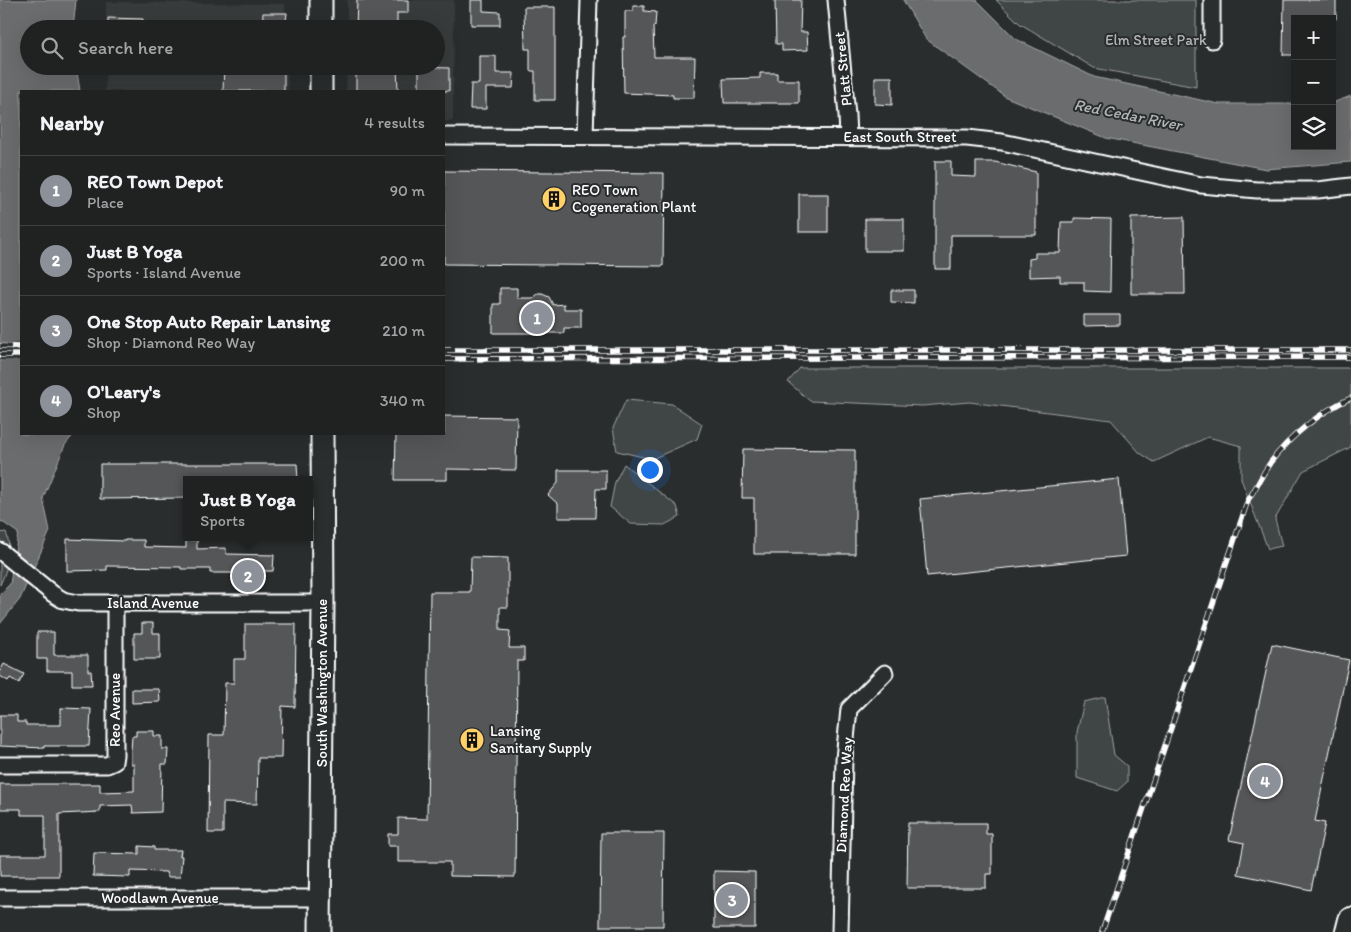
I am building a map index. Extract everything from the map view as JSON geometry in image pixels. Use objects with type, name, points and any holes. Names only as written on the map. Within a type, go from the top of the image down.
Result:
[{"type":"main road","points":[[1348,932],[1351,920]]},
{"type":"street","points":[[321,0],[321,20]]},
{"type":"street","points":[[585,136],[588,0]]},
{"type":"street","name":"Platt Street","points":[[836,0],[848,137]]},
{"type":"street","points":[[1212,0],[1212,40]]},
{"type":"street","points":[[321,75],[321,90]]},
{"type":"street","name":"East South Street","points":[[445,136],[967,138],[994,141],[1201,186],[1257,190],[1318,190],[1351,186]]},
{"type":"street","name":"South Washington Avenue","points":[[320,932],[323,604],[322,435]]},
{"type":"street","name":"Island Avenue","points":[[0,551],[53,594],[63,600],[78,604],[323,604]]},
{"type":"street","name":"Reo Avenue","points":[[0,765],[107,765],[114,762],[115,603]]},
{"type":"street","name":"Diamond Reo Way","points":[[840,932],[844,759],[849,709],[885,673]]},
{"type":"street","name":"Woodlawn Avenue","points":[[0,898],[320,898]]},
{"type":"shaded area","points":[[347,0],[454,0],[453,121],[445,121],[445,90],[346,90],[347,75],[445,75],[445,20],[347,20]]},
{"type":"shaded area","points":[[106,2],[285,4],[286,20],[106,20]]},
{"type":"shaded area","points":[[106,75],[287,75],[288,90],[105,90]]},
{"type":"green space","name":"Elm Street Park","points":[[996,0],[1196,0],[1196,87],[1094,68],[1019,23]]},
{"type":"green space","points":[[800,368],[1351,368],[1351,447],[1303,471],[1275,519],[1282,546],[1268,549],[1241,479],[1241,446],[1208,437],[1154,462],[1140,453],[1111,420],[969,402],[922,406],[810,401],[788,382]]},
{"type":"green space","points":[[626,400],[672,404],[702,424],[697,439],[652,459],[617,451],[613,428]]},
{"type":"green space","points":[[624,464],[677,506],[680,517],[664,525],[631,524],[610,507],[615,482]]},
{"type":"green space","points":[[6,532],[9,545],[8,559],[0,585],[0,533]]},
{"type":"green space","points":[[1105,697],[1114,755],[1127,766],[1127,782],[1117,791],[1077,778],[1077,732],[1084,702]]},
{"type":"water","points":[[0,0],[76,0],[74,20],[20,20],[20,75],[77,75],[80,90],[20,90],[20,435],[73,435],[65,445],[43,498],[50,531],[20,599],[0,624],[0,594],[10,584],[18,533],[0,522]]},
{"type":"water","name":"Red Cedar River","points":[[903,0],[977,0],[1016,39],[1094,77],[1219,104],[1291,104],[1291,150],[1336,150],[1336,102],[1351,96],[1351,162],[1266,169],[1106,138],[1006,97],[926,39]]},
{"type":"pier","points":[[0,343],[20,343],[20,360],[0,360]]},
{"type":"building","points":[[357,0],[408,0],[408,13],[397,13],[397,20],[356,20]]},
{"type":"building","points":[[471,0],[483,0],[483,11],[500,12],[500,25],[471,25]]},
{"type":"building","points":[[775,0],[801,0],[800,32],[807,32],[808,50],[782,51],[782,44],[776,44]]},
{"type":"building","points":[[1284,0],[1336,0],[1336,15],[1291,15],[1291,55],[1283,55]]},
{"type":"building","points":[[633,6],[644,6],[644,11],[656,12],[655,26],[653,26],[654,57],[695,57],[694,98],[624,93],[623,37],[625,37],[625,11],[633,11]]},
{"type":"building","points":[[524,7],[555,7],[555,100],[535,100],[535,71],[530,71],[530,49],[525,49]]},
{"type":"building","points":[[263,13],[287,13],[286,20],[263,20]]},
{"type":"building","points":[[108,18],[143,19],[143,20],[108,20]]},
{"type":"building","points":[[479,56],[496,56],[496,73],[514,73],[513,88],[486,88],[486,109],[470,109],[471,84],[479,84]]},
{"type":"building","points":[[445,68],[449,68],[449,91],[419,90],[419,75],[445,75]]},
{"type":"building","points":[[760,73],[777,73],[777,80],[799,80],[799,103],[724,103],[723,79],[760,78]]},
{"type":"building","points":[[224,75],[284,75],[284,90],[223,90]]},
{"type":"building","points":[[356,75],[397,75],[398,90],[356,90]]},
{"type":"building","points":[[875,77],[892,77],[892,105],[875,104]]},
{"type":"building","points":[[935,161],[951,161],[951,176],[976,177],[976,162],[995,162],[1036,172],[1036,235],[951,235],[951,269],[935,269]]},
{"type":"building","name":"REO Town Cogeneration Plant","points":[[445,171],[664,173],[663,266],[445,264]]},
{"type":"building","points":[[799,194],[828,194],[828,232],[799,232]]},
{"type":"building","points":[[1184,217],[1185,294],[1131,294],[1131,218]]},
{"type":"building","points":[[1074,218],[1111,219],[1110,292],[1084,291],[1084,282],[1060,282],[1060,276],[1029,277],[1029,259],[1035,258],[1035,253],[1060,253],[1061,222],[1074,222]]},
{"type":"building","points":[[865,219],[904,219],[904,251],[865,251]]},
{"type":"building","points":[[500,288],[517,288],[517,298],[533,298],[538,294],[542,294],[549,297],[553,305],[564,304],[564,309],[581,309],[581,328],[564,328],[564,333],[493,333],[493,304],[500,304]]},
{"type":"building","points":[[891,290],[914,290],[914,303],[891,302]]},
{"type":"building","points":[[1084,315],[1120,315],[1120,325],[1084,326]]},
{"type":"building","points":[[445,416],[517,417],[516,470],[447,469],[447,480],[395,480],[396,435],[445,435]]},
{"type":"building","points":[[743,449],[855,450],[855,554],[754,554],[754,498],[742,498]]},
{"type":"building","points":[[100,464],[297,464],[298,476],[183,476],[183,498],[100,499]]},
{"type":"building","points":[[558,470],[606,470],[606,489],[596,489],[595,518],[558,518],[558,504],[548,495],[558,483]]},
{"type":"building","points":[[1119,479],[1126,556],[927,576],[920,499]]},
{"type":"building","points":[[67,539],[144,540],[144,547],[186,548],[186,541],[197,541],[197,549],[226,548],[226,554],[274,555],[273,571],[259,571],[259,581],[236,581],[236,573],[210,573],[210,569],[181,569],[181,567],[107,566],[107,570],[67,571]]},
{"type":"building","name":"Lansing Sanitary Supply","points":[[471,557],[508,558],[508,607],[500,607],[500,630],[510,631],[509,648],[524,648],[524,661],[517,661],[515,877],[450,876],[450,862],[398,862],[398,846],[388,846],[388,834],[398,834],[398,818],[427,819],[430,592],[470,592]]},
{"type":"building","points":[[142,623],[153,623],[153,633],[160,633],[160,659],[134,659],[134,633],[142,633]]},
{"type":"building","points":[[245,624],[296,624],[295,707],[282,706],[281,758],[258,758],[257,804],[223,803],[223,833],[208,833],[209,735],[224,735],[225,683],[234,683],[234,659],[245,659]]},
{"type":"building","points":[[37,632],[54,632],[54,655],[88,655],[88,671],[91,671],[92,685],[72,685],[72,671],[47,671],[47,659],[37,659]]},
{"type":"building","points":[[1272,644],[1349,660],[1315,821],[1325,823],[1311,890],[1238,874],[1244,843],[1229,840]]},
{"type":"building","points":[[4,664],[24,674],[19,683],[10,678],[8,681],[0,676],[0,671]]},
{"type":"building","points":[[132,689],[159,689],[160,702],[132,703]]},
{"type":"building","points":[[61,708],[91,709],[89,746],[44,746],[44,748],[0,746],[0,715],[17,715],[17,722],[26,722],[26,725],[61,725]]},
{"type":"building","points":[[136,731],[154,731],[154,736],[162,736],[162,749],[168,749],[167,764],[162,764],[161,812],[133,813],[132,805],[100,806],[100,812],[59,814],[59,876],[0,876],[0,855],[45,855],[45,815],[21,815],[21,809],[0,809],[0,784],[100,784],[100,792],[134,791],[134,764],[131,764],[131,751],[132,736],[136,736]]},
{"type":"building","points":[[908,823],[986,823],[986,834],[992,834],[992,874],[986,874],[986,888],[907,888]]},
{"type":"building","points":[[601,833],[664,833],[663,926],[600,926]]},
{"type":"building","points":[[139,846],[154,847],[154,850],[181,850],[180,877],[167,877],[166,872],[130,871],[130,877],[93,876],[94,853],[139,854]]},
{"type":"building","points":[[714,871],[755,872],[755,928],[714,928]]},
{"type":"railway","points":[[0,346],[20,347]]},
{"type":"railway","points":[[445,350],[1351,350]]},
{"type":"railway","points":[[0,355],[20,355]]},
{"type":"railway","points":[[445,359],[1351,357]]},
{"type":"railway","points":[[1102,932],[1248,500],[1270,463],[1296,434],[1317,417],[1351,398]]},
{"type":"place","name":"REO Town Cogeneration Plant","points":[[554,199]]},
{"type":"place","name":"REO Town Depot","points":[[537,318]]},
{"type":"place","name":"Just B Yoga","points":[[248,576]]},
{"type":"place","name":"Lansing Sanitary Supply","points":[[472,740]]},
{"type":"place","name":"O'Leary's","points":[[1265,781]]},
{"type":"place","name":"One Stop Auto Repair Lansing","points":[[732,900]]}]
